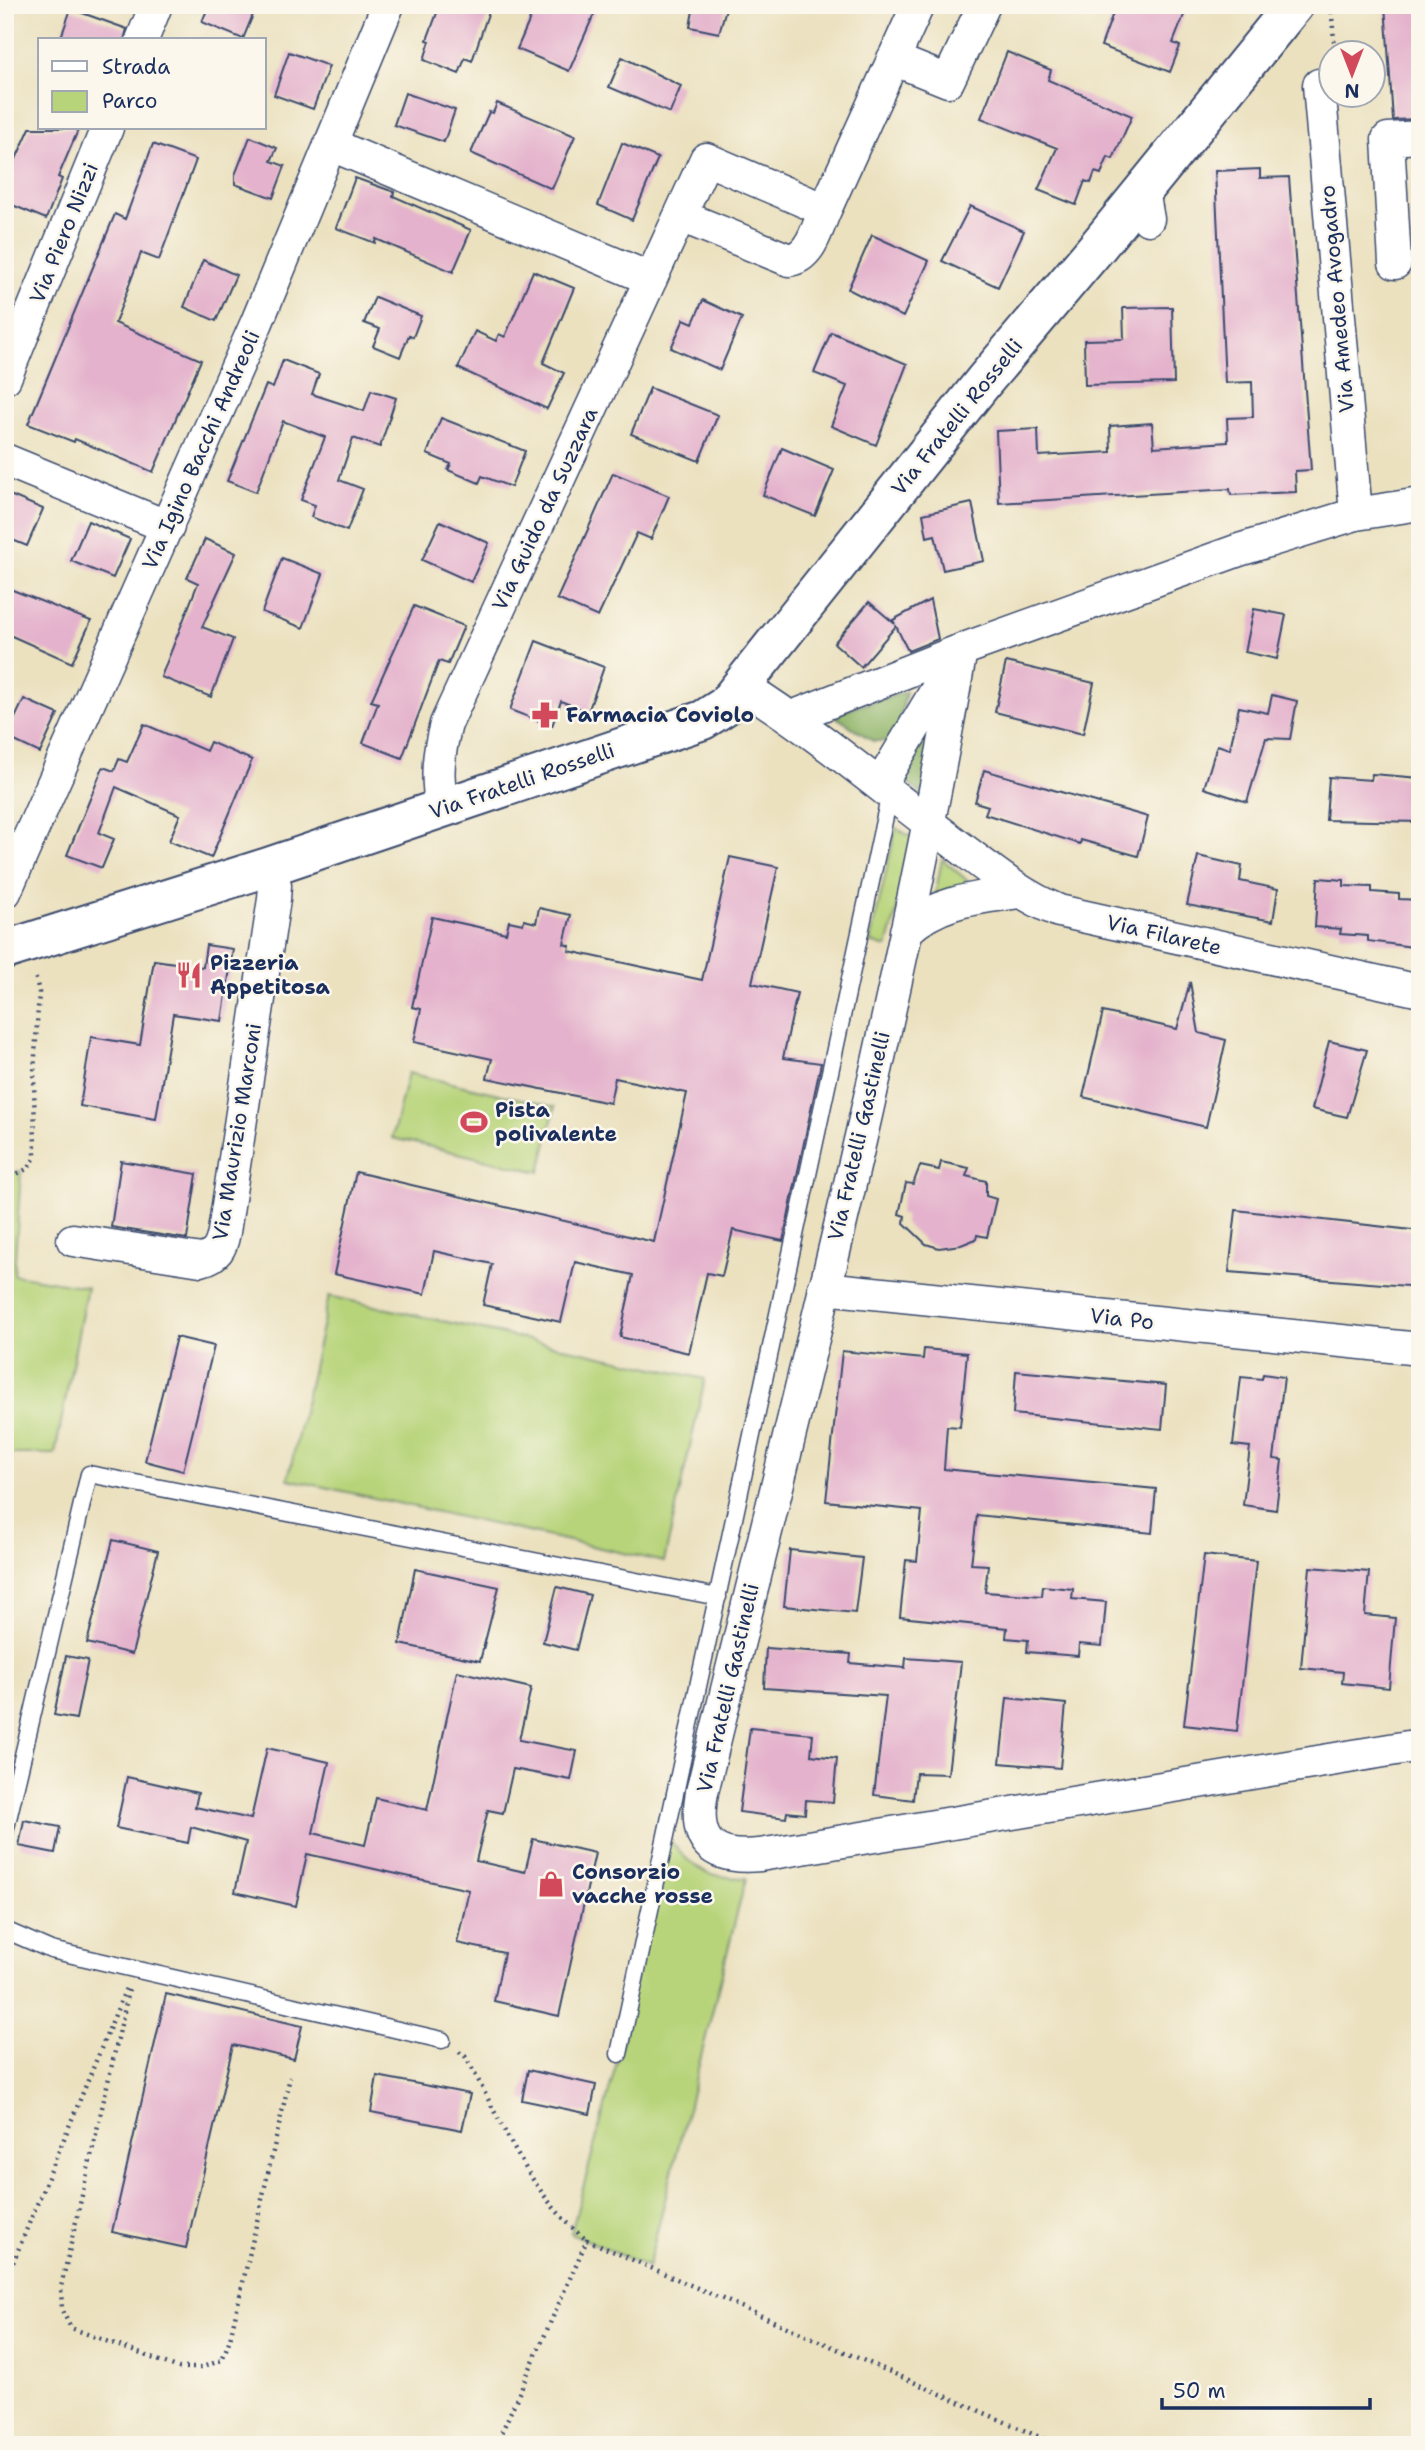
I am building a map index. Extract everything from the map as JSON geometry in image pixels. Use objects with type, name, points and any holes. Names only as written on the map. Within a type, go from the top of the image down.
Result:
[{"type":"street","points":[[143,38],[156,5]]},
{"type":"street","name":"Via Igino Bacchi Andreoli","points":[[5,892],[168,527],[388,5]]},
{"type":"street","points":[[681,216],[789,260],[801,256],[808,248],[918,5]]},
{"type":"street","points":[[893,59],[948,81],[984,5]]},
{"type":"street","name":"Via Fratelli Rosselli","points":[[15,947],[268,867],[703,720],[725,706],[744,687],[984,381],[1146,205],[1294,5]]},
{"type":"street","name":"Via Amedeo Avogadro","points":[[1321,108],[1356,514]]},
{"type":"street","name":"Via Piero Nizzi","points":[[5,378],[106,130]]},
{"type":"street","points":[[1395,263],[1388,139],[1420,137]]},
{"type":"street","points":[[332,142],[346,151],[651,279]]},
{"type":"street","name":"Via Guido da Suzzara","points":[[442,808],[437,784],[438,753],[446,724],[706,159],[825,210]]},
{"type":"street","points":[[5,460],[168,527]]},
{"type":"street","points":[[792,717],[961,650],[1239,550],[1356,514],[1420,504]]},
{"type":"street","points":[[885,789],[961,650]]},
{"type":"street","name":"Via Fratelli Gastinelli","points":[[961,650],[930,825],[824,1288],[701,1799],[700,1828],[710,1847],[731,1855],[760,1855],[1420,1745]]},
{"type":"street","points":[[744,687],[792,717],[930,825]]},
{"type":"street","name":"Via Filarete","points":[[930,825],[1020,892],[1059,911],[1420,992]]},
{"type":"street","name":"Via Maurizio Marconi","points":[[73,1240],[201,1260],[212,1257],[218,1251],[224,1232],[274,898],[275,885],[268,867]]},
{"type":"street","points":[[906,931],[923,916],[942,906],[969,898],[1020,892]]},
{"type":"street","name":"Via Po","points":[[824,1288],[1420,1349]]},
{"type":"lane","points":[[619,2054],[718,1597],[885,789]]},
{"type":"lane","points":[[5,1832],[89,1474],[718,1597]]},
{"type":"lane","points":[[5,1930],[51,1950],[442,2039]]},
{"type":"path","points":[[1331,5],[1334,38]]},
{"type":"path","points":[[5,1180],[29,1168],[36,1147],[34,1072],[39,992],[15,947]]},
{"type":"path","points":[[134,1969],[61,2287],[62,2310],[71,2328],[179,2368],[201,2368],[222,2360],[230,2339],[290,2077]]},
{"type":"path","points":[[5,2282],[134,1969]]},
{"type":"path","points":[[442,2039],[465,2056],[539,2190],[561,2218],[587,2240],[1058,2445]]},
{"type":"path","points":[[496,2445],[587,2240]]},
{"type":"green space","points":[[906,692],[895,741],[873,741],[832,714]]},
{"type":"green space","points":[[922,740],[934,746],[923,794],[905,782]]},
{"type":"green space","points":[[896,828],[916,840],[887,947],[870,942]]},
{"type":"green space","points":[[942,859],[974,886],[935,896]]},
{"type":"green space","name":"Pista polivalente","points":[[408,1073],[555,1107],[540,1172],[392,1138]]},
{"type":"green space","points":[[21,1171],[14,1275],[87,1287],[55,1454],[5,1454],[5,1174]]},
{"type":"green space","points":[[329,1296],[705,1379],[664,1562],[288,1479]]},
{"type":"green space","points":[[666,1835],[683,1856],[700,1869],[719,1876],[746,1878],[648,2267],[571,2233],[619,2054]]},
{"type":"building","points":[[209,5],[257,5],[243,38],[202,22]]},
{"type":"building","points":[[440,5],[471,5],[489,11],[472,61],[465,58],[459,74],[424,60],[430,41],[427,40]]},
{"type":"building","points":[[536,5],[598,5],[569,71],[517,49]]},
{"type":"building","points":[[694,5],[727,5],[719,33],[690,27]]},
{"type":"building","points":[[1116,5],[1188,5],[1173,43],[1180,46],[1170,72],[1101,46]]},
{"type":"building","points":[[1385,5],[1420,5],[1420,119],[1393,120]]},
{"type":"building","points":[[71,9],[127,29],[125,38],[61,38]]},
{"type":"building","points":[[289,52],[329,66],[313,109],[274,95]]},
{"type":"building","points":[[1007,52],[1051,70],[1048,80],[1132,116],[1113,159],[1108,157],[1101,174],[1095,172],[1091,183],[1085,181],[1076,205],[1038,190],[1057,148],[981,118]]},
{"type":"building","points":[[622,57],[681,86],[670,113],[609,87]]},
{"type":"building","points":[[405,93],[455,110],[444,142],[394,125]]},
{"type":"building","points":[[497,103],[575,136],[552,189],[471,153],[489,112],[493,113]]},
{"type":"building","points":[[30,128],[78,130],[58,177],[62,179],[46,219],[5,202],[5,183]]},
{"type":"building","points":[[250,137],[277,148],[271,161],[285,166],[273,198],[235,184],[235,175]]},
{"type":"building","points":[[622,143],[658,158],[632,220],[598,205]]},
{"type":"building","points":[[153,144],[196,160],[159,260],[141,253],[115,323],[201,360],[153,472],[75,439],[74,442],[28,424],[115,214],[125,219]]},
{"type":"building","points":[[1260,169],[1260,178],[1289,177],[1311,470],[1295,471],[1296,492],[1231,495],[1230,489],[999,503],[996,431],[1038,429],[1039,456],[1111,452],[1110,426],[1152,423],[1154,447],[1228,442],[1227,418],[1253,417],[1252,382],[1225,383],[1215,171]]},
{"type":"building","points":[[355,178],[394,192],[393,196],[471,230],[453,272],[376,239],[375,243],[336,228]]},
{"type":"building","points":[[970,206],[1024,231],[998,287],[942,261]]},
{"type":"building","points":[[872,235],[929,261],[903,317],[848,289]]},
{"type":"building","points":[[203,260],[236,275],[216,321],[184,307]]},
{"type":"building","points":[[533,271],[574,288],[543,363],[564,373],[547,409],[458,368],[475,331],[496,341],[499,334],[505,337]]},
{"type":"building","points":[[375,297],[421,316],[413,337],[409,335],[400,357],[373,346],[380,329],[364,323]]},
{"type":"building","points":[[703,300],[742,318],[720,370],[671,348],[684,319],[693,323]]},
{"type":"building","points":[[1172,307],[1174,383],[1085,385],[1084,340],[1124,339],[1123,308]]},
{"type":"building","points":[[831,332],[907,364],[876,445],[831,426],[847,386],[814,373]]},
{"type":"building","points":[[283,360],[319,374],[312,394],[364,411],[371,390],[396,398],[380,447],[353,438],[339,480],[363,489],[347,531],[311,517],[315,505],[301,500],[325,437],[283,421],[256,492],[227,481],[266,385],[273,388]]},
{"type":"building","points":[[650,388],[718,415],[699,461],[631,434]]},
{"type":"building","points":[[441,418],[525,451],[511,487],[482,476],[479,483],[448,470],[451,464],[427,454]]},
{"type":"building","points":[[782,448],[834,470],[815,516],[763,495]]},
{"type":"building","points":[[613,473],[669,496],[651,539],[637,533],[598,617],[557,599]]},
{"type":"building","points":[[5,493],[43,509],[27,546],[5,537]]},
{"type":"building","points":[[972,503],[984,561],[943,570],[935,535],[927,537],[923,514]]},
{"type":"building","points":[[88,521],[130,539],[113,578],[71,561]]},
{"type":"building","points":[[440,521],[489,543],[471,582],[422,560]]},
{"type":"building","points":[[205,539],[236,553],[202,627],[233,639],[211,697],[161,677],[198,583],[187,578]]},
{"type":"building","points":[[282,558],[323,574],[303,628],[262,612]]},
{"type":"building","points":[[5,587],[91,621],[72,663],[5,633]]},
{"type":"building","points":[[930,600],[938,639],[908,651],[896,626],[861,667],[834,643],[869,602],[895,624],[893,620]]},
{"type":"building","points":[[414,606],[464,626],[448,664],[439,661],[402,758],[363,743],[378,703],[371,701]]},
{"type":"building","points":[[1254,609],[1286,615],[1277,659],[1245,652]]},
{"type":"building","points":[[536,641],[604,667],[588,712],[561,701],[552,726],[510,710]]},
{"type":"building","points":[[1006,662],[1094,683],[1083,734],[995,712]]},
{"type":"building","points":[[1272,695],[1297,701],[1290,739],[1266,738],[1247,802],[1204,788],[1217,745],[1230,749],[1239,707],[1268,713]]},
{"type":"building","points":[[24,699],[58,714],[40,753],[6,737]]},
{"type":"building","points":[[144,724],[206,751],[210,742],[252,760],[211,858],[169,841],[180,815],[116,787],[99,833],[114,839],[102,868],[67,855],[103,767],[114,771],[119,759],[127,762]]},
{"type":"building","points":[[984,770],[1148,817],[1138,856],[1081,840],[1080,844],[985,814],[988,806],[975,802]]},
{"type":"building","points":[[1372,774],[1420,778],[1420,822],[1326,820],[1329,777],[1371,780]]},
{"type":"building","points":[[1198,856],[1242,866],[1240,881],[1278,889],[1273,921],[1187,905]]},
{"type":"building","points":[[730,857],[778,867],[752,983],[797,993],[783,1058],[821,1063],[783,1241],[733,1230],[722,1276],[707,1273],[689,1353],[620,1337],[633,1275],[575,1262],[561,1322],[483,1305],[492,1264],[434,1251],[425,1294],[334,1274],[356,1172],[654,1242],[687,1093],[615,1078],[610,1103],[487,1078],[492,1059],[414,1042],[421,1009],[412,1007],[432,917],[506,933],[509,921],[523,924],[524,920],[536,923],[539,908],[571,915],[564,944],[570,946],[569,951],[702,980]]},
{"type":"building","points":[[1318,878],[1344,880],[1344,886],[1372,887],[1372,892],[1399,894],[1399,899],[1420,900],[1420,948],[1368,941],[1368,936],[1340,934],[1341,929],[1315,927]]},
{"type":"building","points":[[206,945],[233,949],[222,1021],[173,1014],[156,1119],[80,1106],[91,1037],[140,1045],[154,960],[203,967]]},
{"type":"building","points":[[1190,982],[1199,1033],[1226,1040],[1206,1127],[1083,1097],[1103,1012],[1177,1029]]},
{"type":"building","points":[[1329,1041],[1367,1050],[1347,1117],[1312,1109]]},
{"type":"building","points":[[121,1161],[197,1174],[187,1239],[111,1227]]},
{"type":"building","points":[[941,1162],[969,1168],[966,1176],[986,1181],[986,1196],[996,1199],[987,1237],[977,1235],[976,1239],[961,1245],[939,1248],[926,1244],[904,1223],[905,1216],[899,1214],[906,1183],[913,1184],[920,1166],[939,1170]]},
{"type":"building","points":[[1236,1210],[1420,1231],[1420,1287],[1229,1272]]},
{"type":"building","points":[[176,1337],[214,1346],[183,1471],[145,1461]]},
{"type":"building","points":[[924,1349],[967,1353],[960,1427],[947,1426],[944,1469],[1156,1489],[1152,1533],[977,1515],[971,1564],[988,1565],[985,1592],[1042,1596],[1043,1586],[1073,1589],[1072,1599],[1106,1602],[1102,1646],[1079,1644],[1078,1656],[1027,1652],[1028,1640],[1006,1638],[1007,1628],[900,1617],[906,1560],[917,1561],[922,1511],[826,1501],[842,1351],[923,1359]]},
{"type":"building","points":[[1016,1371],[1166,1385],[1162,1429],[1013,1414]]},
{"type":"building","points":[[1263,1374],[1284,1377],[1274,1459],[1282,1460],[1276,1510],[1243,1505],[1250,1447],[1233,1445],[1241,1377],[1262,1379]]},
{"type":"building","points":[[113,1540],[158,1551],[132,1654],[87,1643]]},
{"type":"building","points":[[790,1550],[862,1558],[855,1613],[784,1606]]},
{"type":"building","points":[[1204,1555],[1256,1561],[1237,1731],[1184,1725]]},
{"type":"building","points":[[1310,1567],[1369,1572],[1365,1615],[1395,1618],[1389,1688],[1342,1683],[1343,1672],[1301,1668]]},
{"type":"building","points":[[415,1569],[499,1587],[480,1661],[400,1644]]},
{"type":"building","points":[[557,1587],[590,1595],[576,1650],[543,1642]]},
{"type":"building","points":[[766,1648],[851,1654],[850,1663],[905,1668],[906,1658],[961,1662],[948,1774],[916,1773],[913,1800],[874,1795],[886,1696],[764,1688]]},
{"type":"building","points":[[66,1656],[88,1660],[76,1719],[54,1715]]},
{"type":"building","points":[[457,1671],[531,1688],[519,1740],[577,1751],[571,1780],[513,1769],[503,1813],[488,1810],[476,1861],[525,1872],[533,1839],[595,1853],[559,2016],[494,2001],[504,1953],[457,1943],[469,1890],[307,1854],[296,1906],[235,1892],[246,1842],[191,1827],[188,1843],[116,1828],[127,1777],[198,1793],[195,1807],[251,1819],[267,1748],[329,1762],[313,1833],[365,1845],[376,1798],[427,1810]]},
{"type":"building","points":[[1007,1698],[1066,1704],[1060,1768],[1000,1763]]},
{"type":"building","points":[[750,1728],[813,1734],[811,1755],[837,1758],[833,1802],[806,1800],[805,1814],[787,1812],[786,1818],[739,1812]]},
{"type":"building","points":[[24,1820],[60,1827],[55,1853],[19,1846]]},
{"type":"building","points":[[166,1994],[302,2026],[294,2059],[233,2045],[186,2248],[112,2232]]},
{"type":"building","points":[[528,2070],[596,2085],[590,2114],[522,2100]]},
{"type":"building","points":[[377,2076],[470,2094],[462,2130],[371,2112]]},
{"type":"place","name":"Farmacia Coviolo","points":[[545,715]]},
{"type":"place","name":"Pizzeria Appetitosa","points":[[189,975]]},
{"type":"place","name":"Pista polivalente","points":[[474,1122]]},
{"type":"place","name":"Consorzio vacche rosse","points":[[551,1884]]}]
